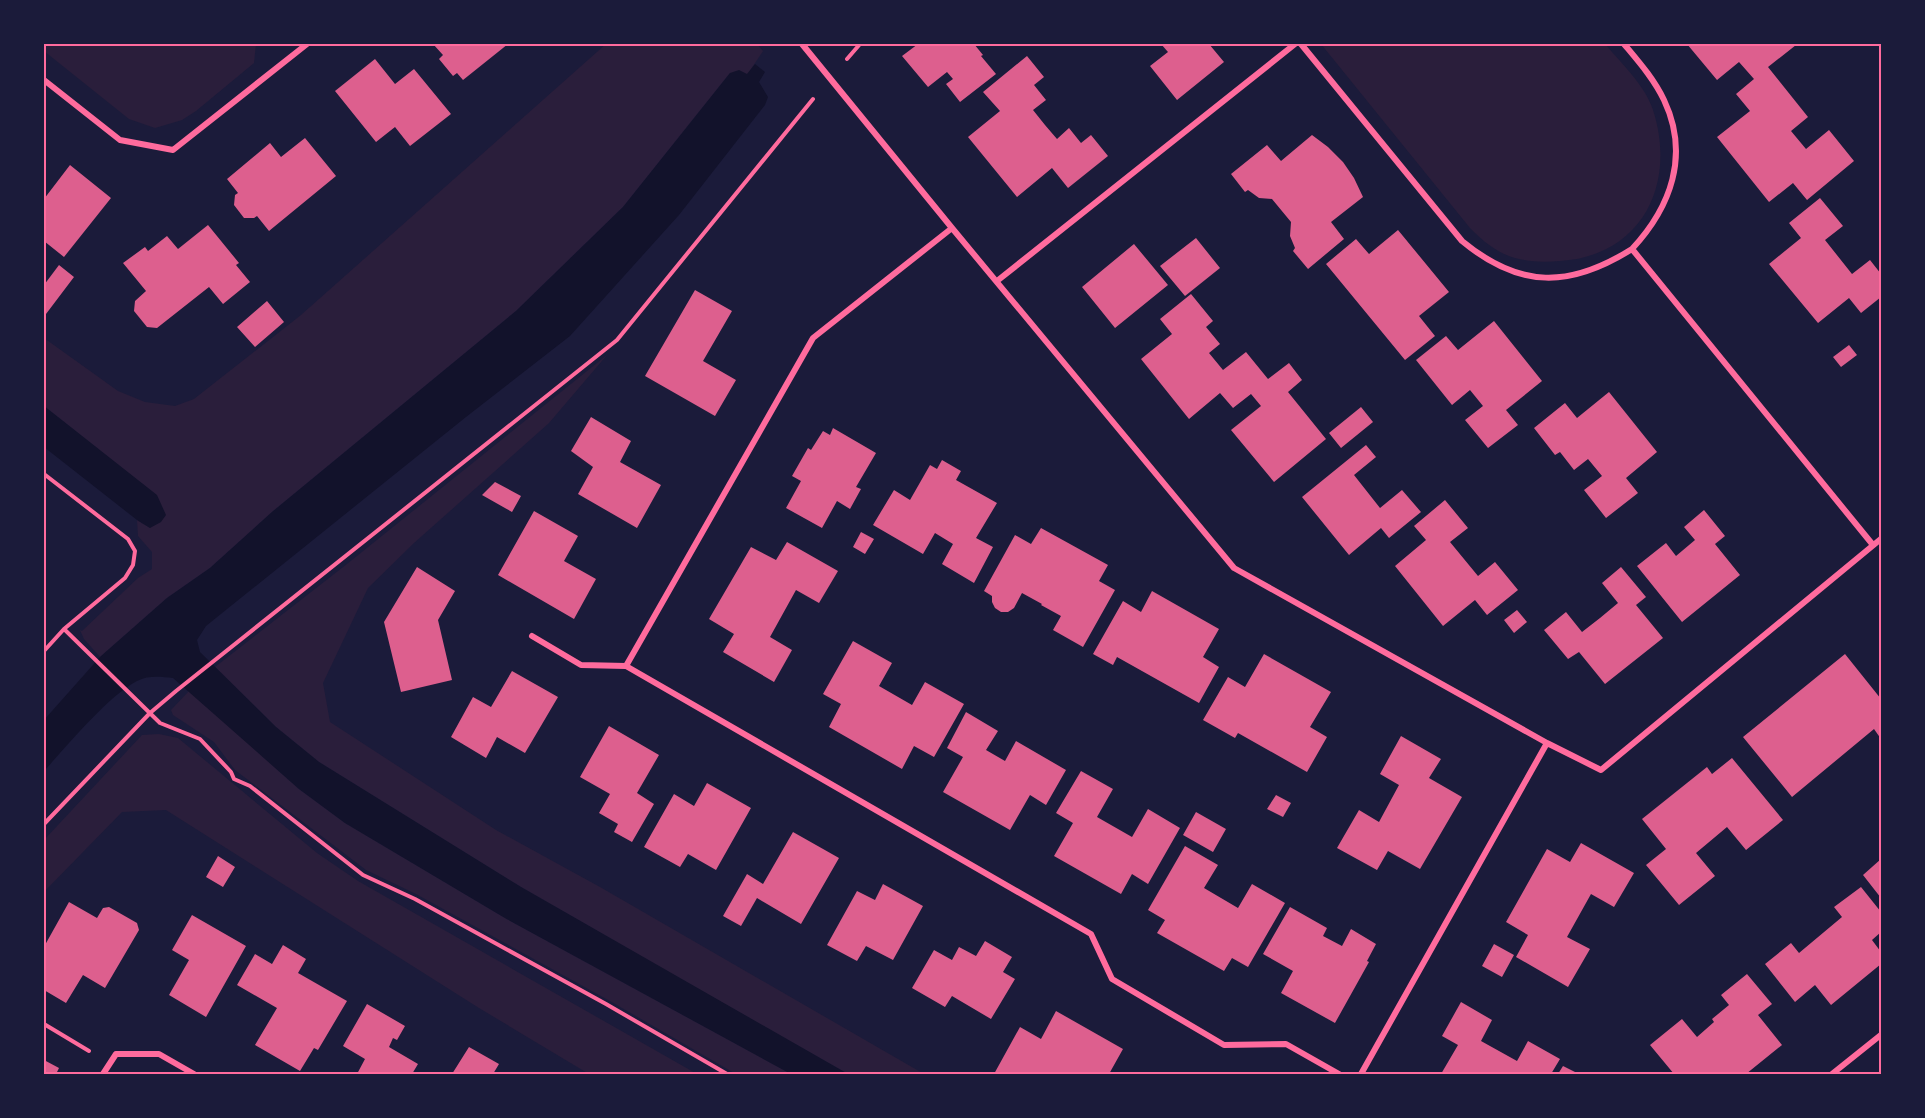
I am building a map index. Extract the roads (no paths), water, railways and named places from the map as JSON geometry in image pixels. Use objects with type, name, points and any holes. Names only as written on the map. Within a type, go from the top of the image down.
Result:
[{"type":"street","points":[[802,44],[1233,568],[1547,743],[1601,770],[1881,538]]},
{"type":"street","points":[[997,281],[1295,44]]},
{"type":"street","points":[[1300,44],[1462,241],[1482,258],[1505,269],[1522,274],[1556,278],[1582,274],[1606,265],[1632,249],[1648,232],[1663,208],[1673,183],[1676,155],[1673,128],[1665,101],[1652,78],[1624,44]]},
{"type":"street","points":[[44,80],[120,140],[173,150],[303,45]]},
{"type":"street","points":[[626,666],[813,338],[952,228]]},
{"type":"street","points":[[1632,249],[1873,545]]},
{"type":"street","points":[[532,636],[581,665],[626,666],[1091,934],[1112,979],[1224,1045],[1286,1044],[1339,1074]]},
{"type":"street","points":[[1361,1074],[1547,743]]},
{"type":"street","points":[[1832,1074],[1881,1034]]},
{"type":"street","points":[[103,1074],[116,1054],[159,1054],[194,1074]]}]
